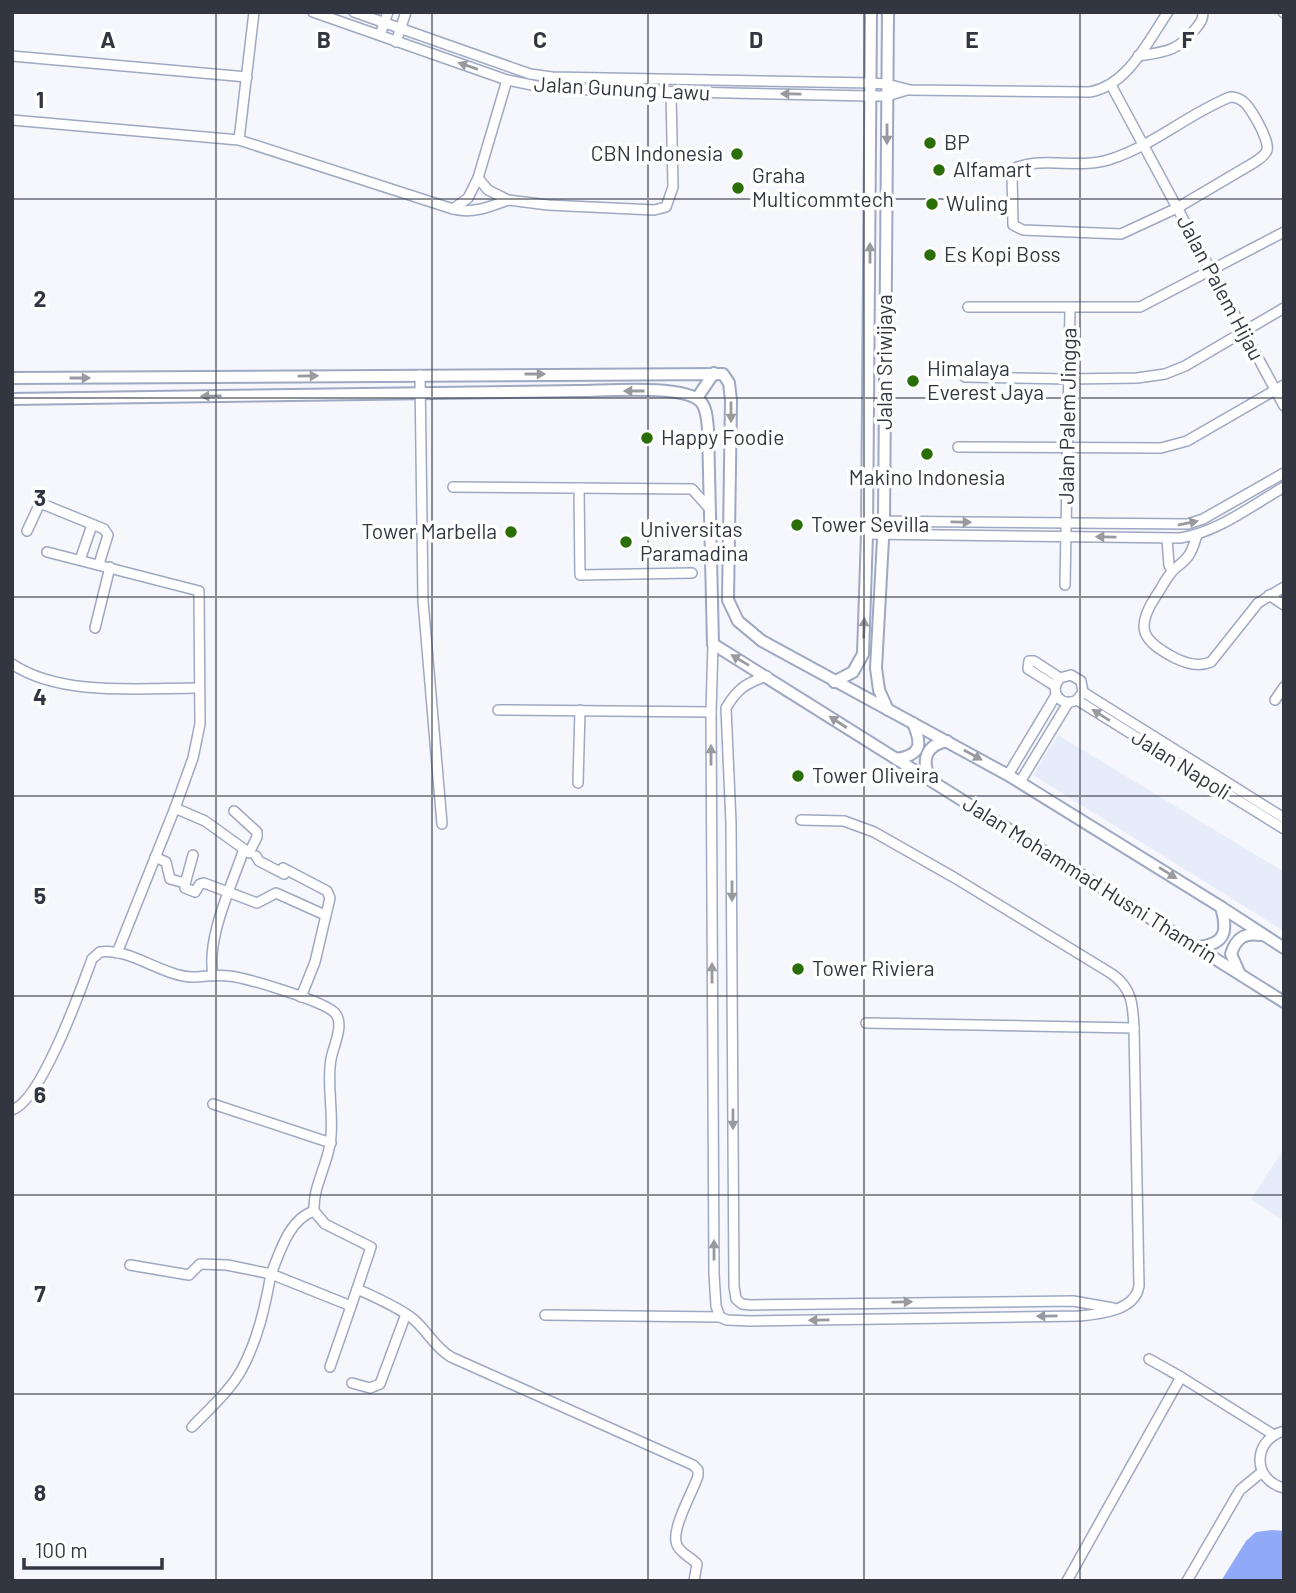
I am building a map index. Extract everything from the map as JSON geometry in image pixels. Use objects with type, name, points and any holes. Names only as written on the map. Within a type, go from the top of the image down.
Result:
[{"type":"street","points":[[239,140],[254,12]]},
{"type":"street","name":"Jalan Gunung Lawu","points":[[313,12],[507,80],[551,89],[865,96],[887,96],[908,90]]},
{"type":"street","name":"Jalan Gunung Lawu","points":[[354,12],[530,74],[552,77],[870,83],[908,90]]},
{"type":"street","points":[[380,36],[388,12]]},
{"type":"street","points":[[396,42],[406,12]]},
{"type":"street","name":"Jalan Sriwijaya","points":[[834,682],[853,672],[863,654],[867,534],[865,96],[870,83],[871,12]]},
{"type":"street","name":"Jalan Sriwijaya","points":[[888,12],[888,534],[876,668],[878,690],[888,710]]},
{"type":"street","points":[[1138,56],[1173,50],[1180,46],[1203,19],[1203,12]]},
{"type":"street","points":[[908,90],[1100,90],[1111,85],[1125,72],[1166,13]]},
{"type":"street","points":[[12,56],[247,77]]},
{"type":"street","points":[[453,209],[468,198],[478,177],[507,80]]},
{"type":"street","name":"Jalan Palem Hijau","points":[[1111,85],[1243,331],[1279,387],[1284,406]]},
{"type":"street","points":[[478,177],[488,190],[508,200],[548,205],[654,210],[666,207],[673,187],[671,92]]},
{"type":"street","points":[[1230,97],[1242,100],[1250,108],[1267,141],[1268,149],[1263,157],[1177,208],[1121,234],[1023,230],[1013,225],[1012,173],[1015,168],[1039,164],[1094,163],[1144,146],[1230,97]]},
{"type":"street","points":[[12,120],[239,140],[465,212],[477,211],[508,200]]},
{"type":"street","points":[[968,307],[1140,307],[1284,232]]},
{"type":"street","points":[[965,377],[1137,378],[1165,374],[1185,366],[1284,308]]},
{"type":"street","name":"Jalan Palem Jingga","points":[[1065,585],[1070,309]]},
{"type":"street","points":[[697,398],[714,373]]},
{"type":"street","points":[[12,379],[714,373],[726,376],[730,391],[728,600],[737,621],[762,641],[834,682],[913,722],[1020,782],[1284,948]]},
{"type":"street","points":[[420,375],[423,601],[442,824]]},
{"type":"street","points":[[958,447],[1147,448],[1174,445],[1187,441],[1279,387]]},
{"type":"street","points":[[12,399],[668,391],[697,398],[704,406],[707,418],[713,644],[711,712],[714,1274],[716,1306],[720,1317]]},
{"type":"street","points":[[867,521],[1188,524],[1203,519],[1284,473]]},
{"type":"street","points":[[867,534],[1167,539],[1197,535],[1226,522],[1284,486]]},
{"type":"street","points":[[453,487],[692,489],[709,508]]},
{"type":"street","points":[[579,488],[580,575],[692,573]]},
{"type":"street","points":[[27,531],[40,503],[104,529],[108,535],[99,564]]},
{"type":"street","points":[[80,560],[92,525]]},
{"type":"street","points":[[1197,535],[1191,553],[1182,565],[1172,571],[1144,615],[1143,628],[1149,640],[1161,650],[1185,663],[1204,665],[1211,662],[1249,613],[1269,595],[1284,587]]},
{"type":"street","points":[[1167,539],[1168,565],[1172,571]]},
{"type":"street","points":[[47,552],[199,591],[198,740],[176,808],[117,953]]},
{"type":"street","points":[[95,628],[110,567]]},
{"type":"street","points":[[1269,595],[1284,605]]},
{"type":"street","name":"Jalan Mohammad Husni Thamrin","points":[[713,644],[1284,1002]]},
{"type":"street","points":[[12,664],[26,673],[71,684],[113,688],[199,688]]},
{"type":"street","name":"Jalan Napoli","points":[[1076,698],[1082,683],[1078,677],[1069,674],[1057,686],[1061,701],[1076,698],[1284,818]]},
{"type":"street","points":[[767,676],[746,683],[735,693],[726,708],[731,823],[736,1299],[750,1305],[1073,1301],[1114,1309]]},
{"type":"street","points":[[1008,775],[1057,686]]},
{"type":"street","points":[[1275,701],[1284,687]]},
{"type":"street","points":[[1020,782],[1076,698]]},
{"type":"street","name":"Jalan Napoli","points":[[1076,698],[1284,830]]},
{"type":"street","points":[[498,710],[711,712]]},
{"type":"street","points":[[578,783],[580,710]]},
{"type":"street","points":[[896,759],[912,755],[917,750],[919,738],[913,722]]},
{"type":"street","points":[[930,778],[926,756],[934,745],[947,741]]},
{"type":"street","points":[[176,808],[205,821],[259,861],[284,874],[285,869],[327,891],[331,900],[315,962],[301,997]]},
{"type":"street","points":[[213,975],[211,963],[215,935],[229,894],[252,854],[258,833],[234,811]]},
{"type":"street","points":[[545,1315],[720,1317],[750,1321],[1079,1316],[1114,1309],[1132,1301],[1139,1286],[1134,1028],[1130,995],[1124,983],[945,872],[874,832],[844,821],[801,820]]},
{"type":"street","points":[[193,855],[185,883],[185,888],[192,892],[204,883],[257,903],[263,902],[272,894],[278,894],[325,915]]},
{"type":"street","points":[[155,856],[166,862],[170,879],[185,883]]},
{"type":"street","points":[[1198,947],[1210,945],[1224,934],[1221,907]]},
{"type":"street","points":[[1240,975],[1231,954],[1233,945],[1240,937],[1249,934],[1264,935]]},
{"type":"street","points":[[12,1110],[24,1103],[44,1074],[92,959],[103,951],[117,953],[184,976],[239,978],[301,997],[333,1011],[338,1018],[339,1029],[330,1069],[331,1143],[315,1190],[314,1211],[325,1224],[371,1247],[330,1367]]},
{"type":"street","points":[[713,1013],[732,1013]]},
{"type":"street","points":[[866,1023],[1134,1028]]},
{"type":"street","points":[[213,1104],[331,1143]]},
{"type":"street","points":[[192,1427],[222,1395],[242,1368],[261,1324],[271,1274],[286,1238],[305,1215],[314,1211]]},
{"type":"street","points":[[130,1265],[190,1275],[200,1264],[218,1264],[271,1274],[351,1306]]},
{"type":"street","points":[[357,1289],[406,1314],[418,1324],[435,1346],[452,1357],[694,1465],[698,1476],[680,1521],[676,1543],[697,1564],[694,1581]]},
{"type":"street","points":[[352,1383],[370,1388],[380,1384],[406,1314]]},
{"type":"street","points":[[1149,1359],[1279,1433],[1267,1440],[1259,1455],[1262,1472],[1268,1480],[1284,1488]]},
{"type":"street","points":[[1067,1581],[1181,1377]]},
{"type":"street","points":[[1187,1581],[1240,1490],[1262,1472]]},
{"type":"shaded area","points":[[1058,735],[1284,872],[1284,931],[1033,775]]},
{"type":"shaded area","points":[[1284,1148],[1284,1221],[1251,1199]]},
{"type":"water","points":[[1284,1531],[1284,1581],[1221,1581],[1246,1541],[1256,1532]]},
{"type":"place","name":"BP","points":[[930,143]]},
{"type":"place","name":"CBN Indonesia","points":[[737,154]]},
{"type":"place","name":"Alfamart","points":[[939,170]]},
{"type":"place","name":"Graha Multicommtech","points":[[738,188]]},
{"type":"place","name":"Wuling","points":[[932,204]]},
{"type":"place","name":"Es Kopi Boss","points":[[930,255]]},
{"type":"place","name":"Himalaya Everest Jaya","points":[[913,381]]},
{"type":"place","name":"Happy Foodie","points":[[647,438]]},
{"type":"place","name":"Makino Indonesia","points":[[927,454]]},
{"type":"place","name":"Tower Sevilla","points":[[797,525]]},
{"type":"place","name":"Tower Marbella","points":[[511,532]]},
{"type":"place","name":"Universitas Paramadina","points":[[626,542]]},
{"type":"place","name":"Tower Oliveira","points":[[798,776]]},
{"type":"place","name":"Tower Riviera","points":[[798,969]]}]
